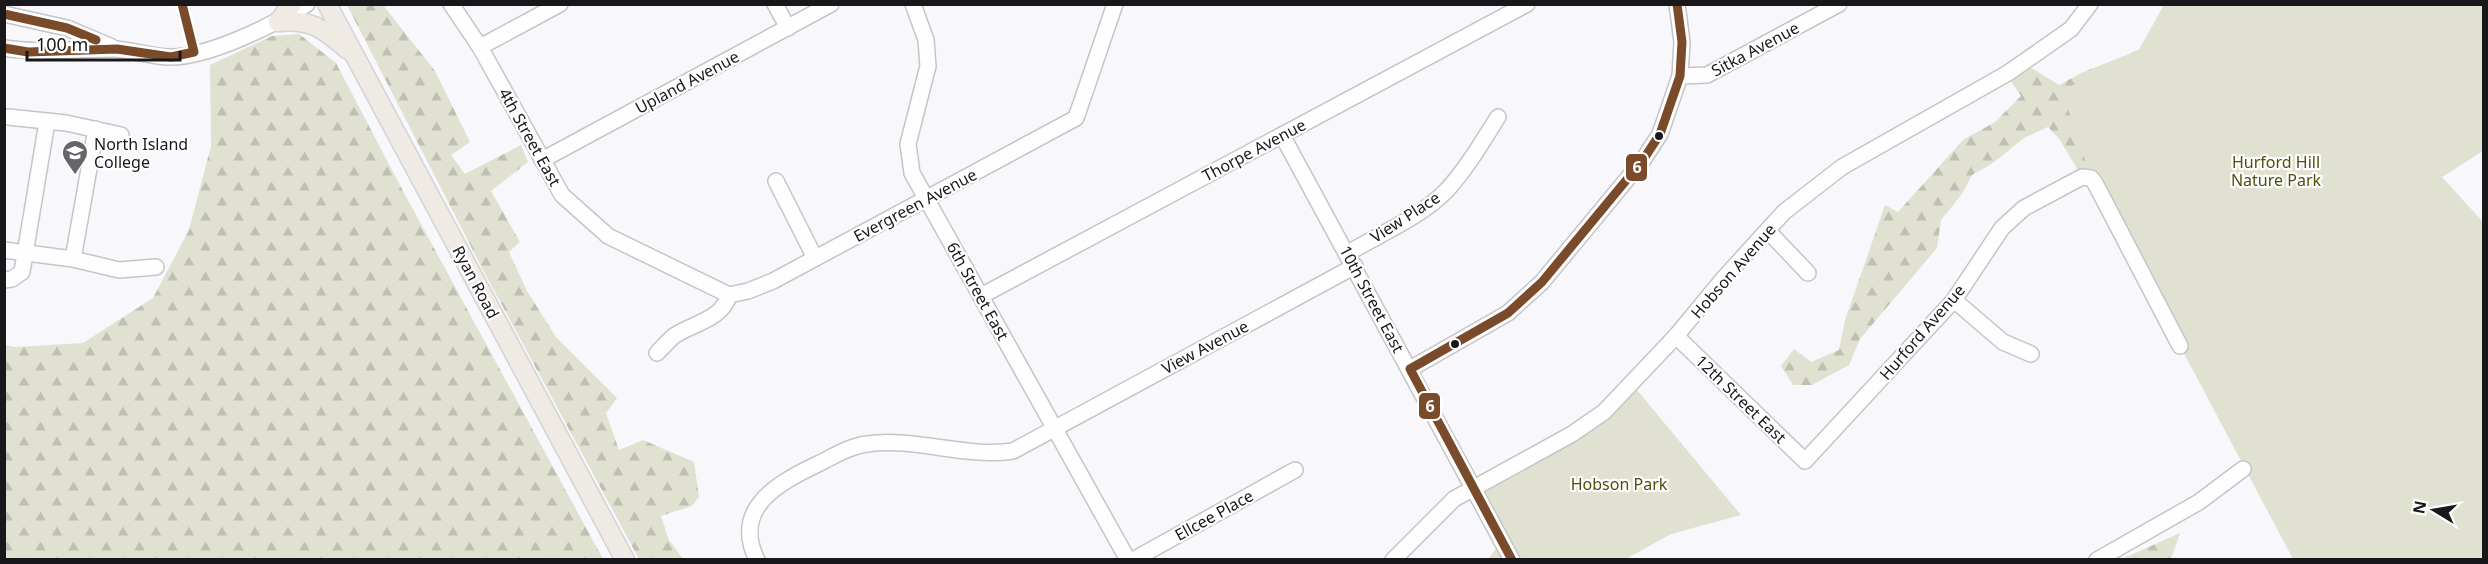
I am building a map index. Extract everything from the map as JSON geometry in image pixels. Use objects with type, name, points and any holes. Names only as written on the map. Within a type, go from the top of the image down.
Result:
[{"type":"main road","points":[[278,22],[292,4]]},
{"type":"main road","name":"Ryan Road","points":[[327,4],[625,560]]},
{"type":"main road","points":[[278,22],[296,21],[320,26],[356,57]]},
{"type":"street","points":[[4,48],[28,52],[117,49],[171,57],[235,40],[278,22],[307,4]]},
{"type":"street","name":"4th Street East","points":[[451,4],[480,47],[562,195],[608,236],[729,295]]},
{"type":"street","points":[[480,47],[560,4]]},
{"type":"street","points":[[775,4],[788,28]]},
{"type":"street","name":"Upland Avenue","points":[[542,160],[831,4]]},
{"type":"street","name":"6th Street East","points":[[913,4],[926,40],[928,66],[908,144],[912,173],[1130,560]]},
{"type":"street","name":"Evergreen Avenue","points":[[729,295],[748,291],[773,281],[1076,118],[1115,4]]},
{"type":"street","name":"Thorpe Avenue","points":[[981,296],[1527,4]]},
{"type":"street","points":[[1410,369],[1508,313],[1542,282],[1643,160],[1666,119],[1680,76],[1683,42],[1677,4]]},
{"type":"street","name":"Sitka Avenue","points":[[1680,76],[1707,75],[1839,4]]},
{"type":"street","name":"Hobson Avenue","points":[[1393,560],[1454,499],[1572,434],[1604,412],[1676,336],[1723,279],[1784,212],[1842,167],[2008,73],[2072,29],[2090,4]]},
{"type":"street","points":[[14,11],[67,28],[117,49]]},
{"type":"street","points":[[8,117],[96,129],[121,135]]},
{"type":"street","name":"View Place","points":[[1352,260],[1446,191],[1469,162],[1498,117]]},
{"type":"street","points":[[4,280],[12,279],[22,272],[27,253],[47,122]]},
{"type":"street","points":[[73,259],[96,129]]},
{"type":"street","name":"10th Street East","points":[[1282,135],[1352,260],[1512,560]]},
{"type":"street","name":"Hurford Avenue","points":[[1805,461],[1954,300],[2002,228],[2018,213],[2082,177],[2091,178],[2180,346]]},
{"type":"street","points":[[776,182],[814,258]]},
{"type":"street","points":[[1768,231],[1808,273]]},
{"type":"street","points":[[4,250],[73,259],[119,270],[156,267]]},
{"type":"street","name":"View Avenue","points":[[757,560],[750,544],[753,517],[761,500],[783,481],[846,450],[866,444],[901,444],[990,454],[1013,451],[1352,260]]},
{"type":"street","points":[[657,353],[673,337],[718,314],[726,305],[729,295]]},
{"type":"street","points":[[1954,300],[2003,342],[2031,354]]},
{"type":"street","name":"12th Street East","points":[[1676,336],[1805,461]]},
{"type":"street","points":[[2097,560],[2199,502],[2243,469]]},
{"type":"street","name":"Ellcee Place","points":[[1130,560],[1294,470]]},
{"type":"green space","points":[[347,5],[383,5],[435,71],[470,142],[451,155],[465,174],[521,145],[528,162],[491,191],[520,242],[509,252],[527,291],[556,337],[617,398],[606,413],[619,450],[643,440],[694,462],[699,497],[692,506],[661,516],[669,540],[683,559],[639,559],[483,270]]},
{"type":"green space","points":[[2164,5],[2320,5],[2082,177],[2060,140],[2048,127],[2024,138],[1993,163],[1972,175],[1962,194],[1941,220],[1937,248],[1860,339],[1849,365],[1812,385],[1793,385],[1781,366],[1794,349],[1811,362],[1839,350],[1845,320],[1885,205],[1898,212],[1963,140],[1995,122],[2021,96],[2008,77],[2030,67],[2059,85],[2081,73],[2139,50]]},
{"type":"green space","name":"Hurford Hill Nature Park","points":[[2164,5],[2483,5],[2483,151],[2442,177],[2483,222],[2483,559],[2293,559],[2091,178],[2062,91],[2139,50]]},
{"type":"green space","points":[[299,34],[336,63],[603,559],[5,559],[5,345],[15,347],[83,343],[153,298],[189,230],[211,146],[210,65],[272,36]]},
{"type":"green space","name":"Hobson Park","points":[[1632,384],[1741,515],[1671,534],[1626,559],[1488,559],[1502,541],[1473,488],[1572,434]]},
{"type":"green space","points":[[2180,533],[2171,559],[2122,559],[2124,558]]},
{"type":"transit line","name":"6","points":[[4,48],[28,52],[117,49],[171,57],[194,52],[182,4]]},
{"type":"transit line","name":"6","points":[[1512,560],[1410,369],[1508,313],[1542,282],[1643,160],[1660,134],[1680,76],[1682,42],[1677,4]]},
{"type":"transit line","name":"6","points":[[4,14],[67,28],[96,40]]},
{"type":"place","name":"North Island College","points":[[75,176]]}]
